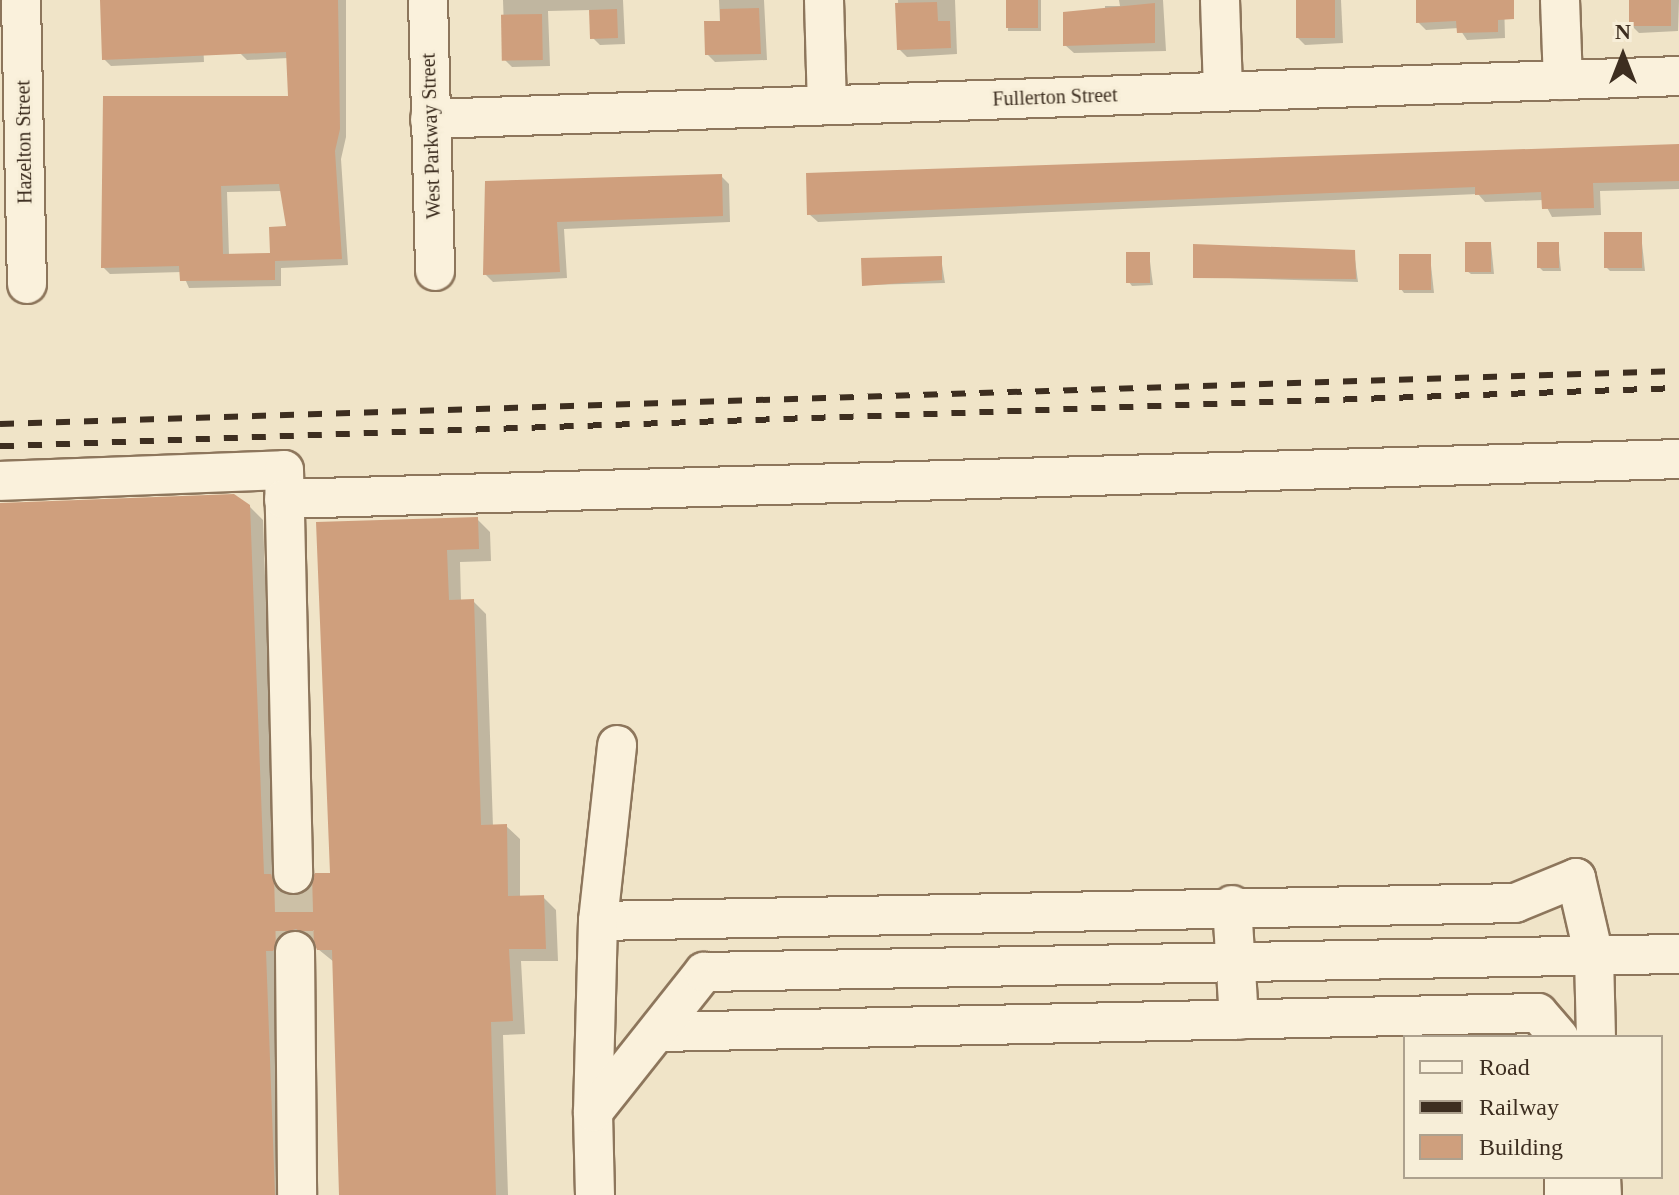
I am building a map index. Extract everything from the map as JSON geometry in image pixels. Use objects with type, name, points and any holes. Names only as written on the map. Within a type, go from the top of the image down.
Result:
[{"type":"street","name":"Hazelton Street","points":[[21,0],[27,284]]},
{"type":"street","name":"West Parkway Street","points":[[428,0],[435,271]]},
{"type":"street","points":[[824,0],[827,105]]},
{"type":"street","points":[[1220,0],[1223,91]]},
{"type":"street","points":[[1560,0],[1563,80]]},
{"type":"street","name":"Fullerton Street","points":[[430,119],[1679,76]]},
{"type":"street","points":[[284,499],[1679,459]]},
{"type":"street","points":[[0,481],[284,470],[293,874]]},
{"type":"street","points":[[595,1195],[593,1112],[598,921],[617,745]]},
{"type":"street","points":[[598,921],[1232,905],[1515,903],[1576,878],[1594,956],[1596,1035]]},
{"type":"street","points":[[1232,905],[1239,1020]]},
{"type":"street","points":[[942,912],[944,1026]]},
{"type":"street","points":[[593,1112],[660,1032],[704,972],[704,917]]},
{"type":"street","points":[[295,951],[297,1195]]},
{"type":"street","points":[[704,972],[1679,954]]},
{"type":"street","points":[[660,1032],[1538,1013],[1557,1035]]},
{"type":"building","points":[[100,0],[338,0],[340,129],[335,151],[342,259],[275,261],[275,280],[180,281],[179,266],[101,268],[103,96],[288,96],[286,52],[102,60]],"holes":[[[279,184],[286,226],[269,227],[270,253],[223,254],[221,186]]]},
{"type":"building","points":[[1006,0],[1038,0],[1038,28],[1006,28]]},
{"type":"building","points":[[1296,0],[1335,0],[1335,38],[1296,38]]},
{"type":"building","points":[[1416,0],[1514,0],[1514,19],[1498,20],[1498,32],[1457,33],[1456,21],[1416,23]]},
{"type":"building","points":[[1629,0],[1671,0],[1671,26],[1629,26]]},
{"type":"building","points":[[937,2],[938,21],[950,21],[951,48],[897,50],[895,3]]},
{"type":"building","points":[[1155,3],[1155,43],[1063,46],[1063,12]]},
{"type":"building","points":[[759,8],[761,54],[705,55],[704,21],[720,21],[720,9]]},
{"type":"building","points":[[617,9],[618,38],[590,39],[589,10]]},
{"type":"building","points":[[542,14],[543,60],[502,61],[501,15]]},
{"type":"building","points":[[1679,144],[1679,181],[1593,183],[1594,208],[1542,209],[1541,192],[1475,195],[1475,187],[807,215],[806,173]]},
{"type":"building","points":[[722,174],[723,216],[557,222],[560,272],[483,275],[485,181]]},
{"type":"building","points":[[1604,232],[1642,232],[1642,268],[1604,268]]},
{"type":"building","points":[[1465,242],[1491,242],[1491,272],[1465,272]]},
{"type":"building","points":[[1537,242],[1559,242],[1559,268],[1537,268]]},
{"type":"building","points":[[1193,244],[1355,250],[1356,279],[1193,278]]},
{"type":"building","points":[[1126,252],[1150,252],[1150,283],[1126,283]]},
{"type":"building","points":[[1399,254],[1431,254],[1431,290],[1399,290]]},
{"type":"building","points":[[942,256],[942,280],[862,286],[861,258]]},
{"type":"building","points":[[234,494],[250,505],[264,874],[271,874],[275,886],[293,896],[305,892],[315,873],[330,873],[316,522],[478,517],[479,549],[447,550],[449,600],[474,599],[481,825],[507,824],[508,896],[544,895],[546,949],[509,949],[513,1021],[491,1022],[496,1195],[339,1195],[332,950],[317,950],[313,939],[296,929],[283,933],[273,951],[266,951],[275,1195],[0,1195],[0,503]]},
{"type":"tunnel","points":[[293,874],[295,951]]},
{"type":"railway","points":[[0,424],[1679,371]]},
{"type":"railway","points":[[0,446],[1679,388]]}]
